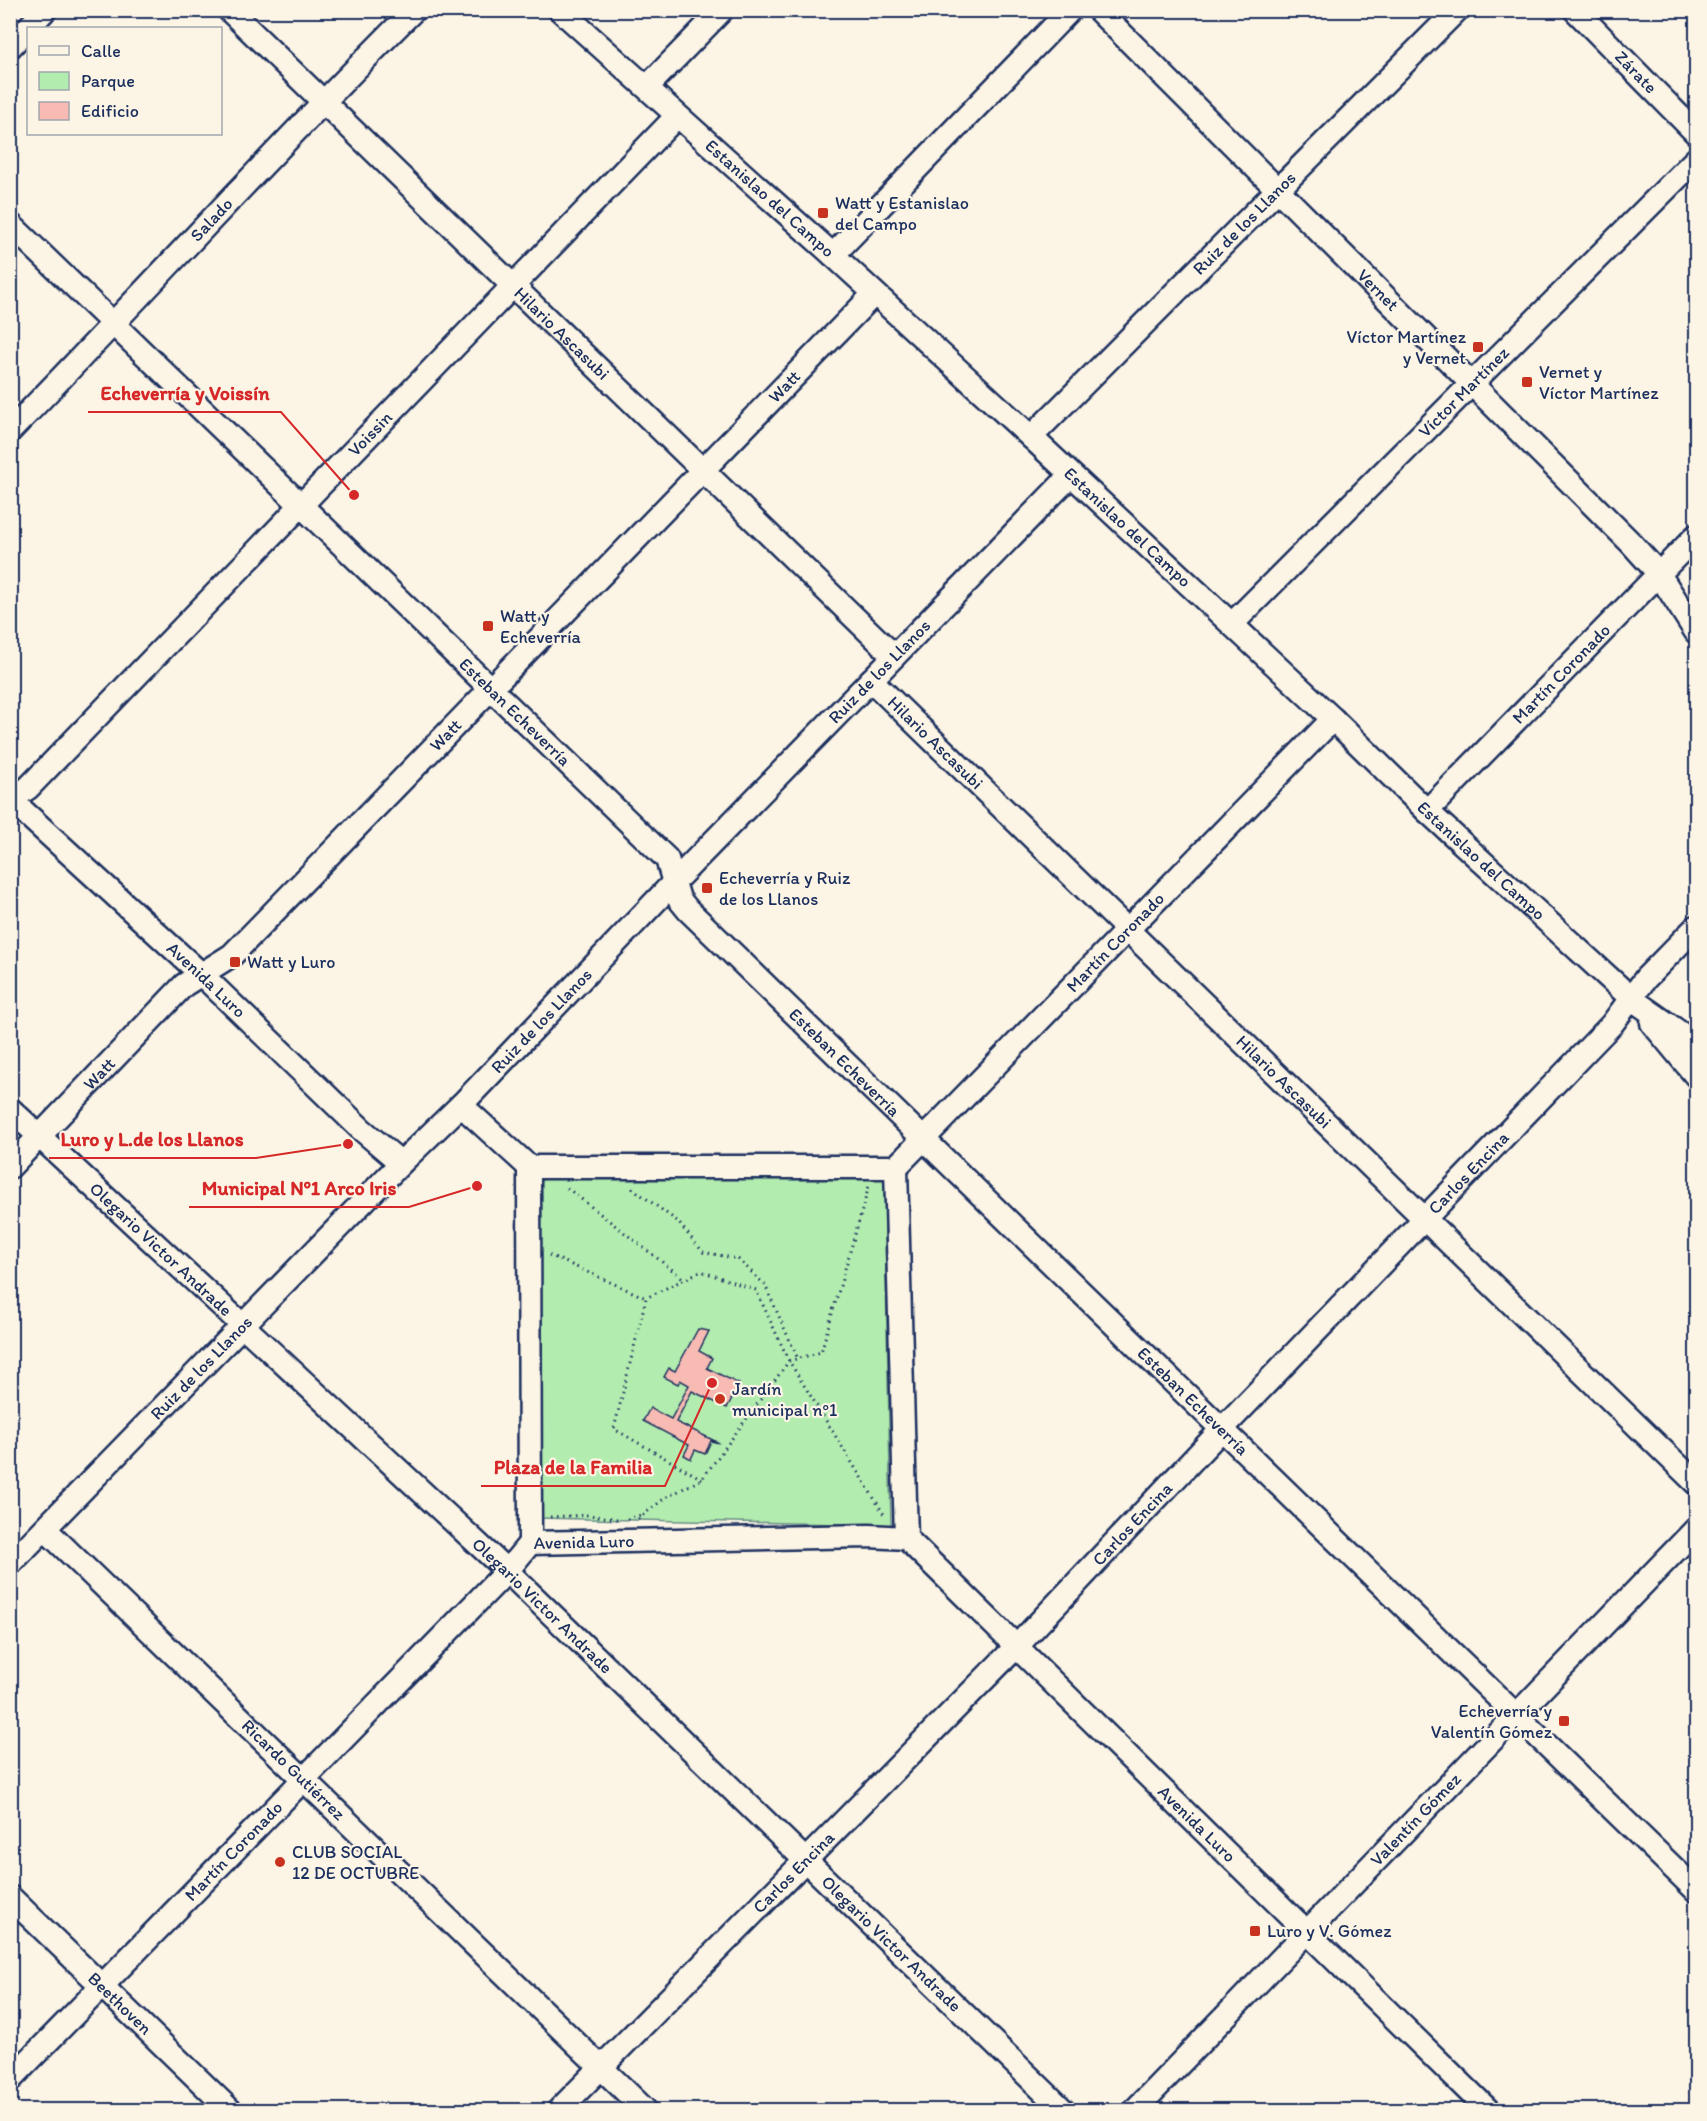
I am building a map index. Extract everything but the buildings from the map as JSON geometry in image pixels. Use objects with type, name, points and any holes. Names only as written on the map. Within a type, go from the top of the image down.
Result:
[{"type":"street","points":[[29,27],[45,10]]},
{"type":"street","name":"Hilario Ascasubi","points":[[229,10],[894,656]]},
{"type":"street","name":"Salado","points":[[10,431],[114,325],[323,101],[414,10]]},
{"type":"street","name":"Estanislao del Campo","points":[[560,10],[833,255],[1031,437],[1333,719],[1427,811],[1632,999],[1696,1044]]},
{"type":"street","points":[[647,87],[722,10]]},
{"type":"street","name":"Vernet","points":[[1098,10],[1280,189],[1631,543],[1659,574],[1696,632]]},
{"type":"street","name":"Ruiz de los Llanos","points":[[1031,437],[1457,10]]},
{"type":"street","name":"Zárate","points":[[1575,10],[1696,133]]},
{"type":"street","points":[[833,255],[1063,13]]},
{"type":"street","points":[[10,47],[27,29]]},
{"type":"street","name":"Voissin","points":[[11,800],[28,788],[677,116]]},
{"type":"street","name":"Víctor Martínez","points":[[1232,624],[1696,159]]},
{"type":"street","name":"Esteban Echeverría","points":[[10,224],[667,859],[680,899],[688,910],[1518,1714],[1696,1890]]},
{"type":"street","name":"Watt","points":[[10,1167],[184,985],[232,955],[874,294]]},
{"type":"street","name":"Ruiz de los Llanos","points":[[13,1558],[45,1529],[244,1326],[400,1163],[461,1106],[674,882],[1071,475]]},
{"type":"street","name":"Martín Coronado","points":[[1427,811],[1696,536]]},
{"type":"street","name":"Hilario Ascasubi","points":[[871,680],[1126,931],[1696,1483]]},
{"type":"street","name":"Martín Coronado","points":[[896,1167],[1333,719]]},
{"type":"street","name":"Avenida Luro","points":[[11,800],[201,974],[361,1129],[400,1163]]},
{"type":"street","name":"Carlos Encina","points":[[559,2110],[805,1858],[1018,1645],[1222,1428],[1612,1024],[1646,978],[1696,927]]},
{"type":"street","points":[[1632,999],[1696,1076]]},
{"type":"street","points":[[461,1106],[529,1167],[896,1167],[898,1532]]},
{"type":"street","name":"Olegario Victor Andrade","points":[[10,1109],[507,1571],[1063,2110]]},
{"type":"street","name":"Avenida Luro","points":[[529,1167],[530,1543],[869,1536],[898,1532],[1018,1645],[1306,1934],[1488,2110]]},
{"type":"street","name":"Ricardo Gutiérrez","points":[[45,1529],[645,2110]]},
{"type":"street","name":"Valentín Gómez","points":[[1135,2110],[1696,1529]]},
{"type":"street","name":"Martín Coronado","points":[[10,2080],[507,1571],[530,1543]]},
{"type":"street","name":"Beethoven","points":[[10,1897],[230,2110]]},
{"type":"path","points":[[624,1183],[677,1221],[703,1252],[738,1259],[765,1285],[798,1359]]},
{"type":"path","points":[[562,1184],[684,1279]]},
{"type":"path","points":[[637,1520],[665,1498],[702,1479],[789,1361],[821,1352],[870,1184]]},
{"type":"path","points":[[545,1253],[646,1298]]},
{"type":"path","points":[[702,1479],[614,1429],[646,1298],[701,1271],[756,1290],[789,1361],[898,1532]]},
{"type":"path","points":[[647,1513],[625,1520],[588,1515],[547,1518],[648,1521]]},
{"type":"green space","points":[[884,1172],[891,1525],[536,1518],[535,1177]]},
{"type":"place","name":"Watt y Estanislao del Campo","points":[[823,213]]},
{"type":"place","name":"Víctor Martínez y Vernet","points":[[1478,347]]},
{"type":"place","name":"Vernet y Víctor Martínez","points":[[1527,382]]},
{"type":"place","name":"Echeverría y Voissín","points":[[354,495]]},
{"type":"place","name":"Watt y Echeverría","points":[[488,626]]},
{"type":"place","name":"Echeverría y Ruiz de los Llanos","points":[[707,888]]},
{"type":"place","name":"Watt y Luro","points":[[235,962]]},
{"type":"place","name":"Luro y L.de los Llanos","points":[[348,1144]]},
{"type":"place","name":"Municipal Nº1 Arco Iris","points":[[477,1186]]},
{"type":"place","name":"Plaza de la Familia","points":[[712,1383]]},
{"type":"place","name":"Jardín municipal nº1","points":[[720,1399]]},
{"type":"place","name":"Echeverría y Valentín Gómez","points":[[1564,1721]]},
{"type":"place","name":"CLUB SOCIAL 12 DE OCTUBRE","points":[[280,1862]]},
{"type":"place","name":"Luro y V. Gómez","points":[[1255,1931]]}]
